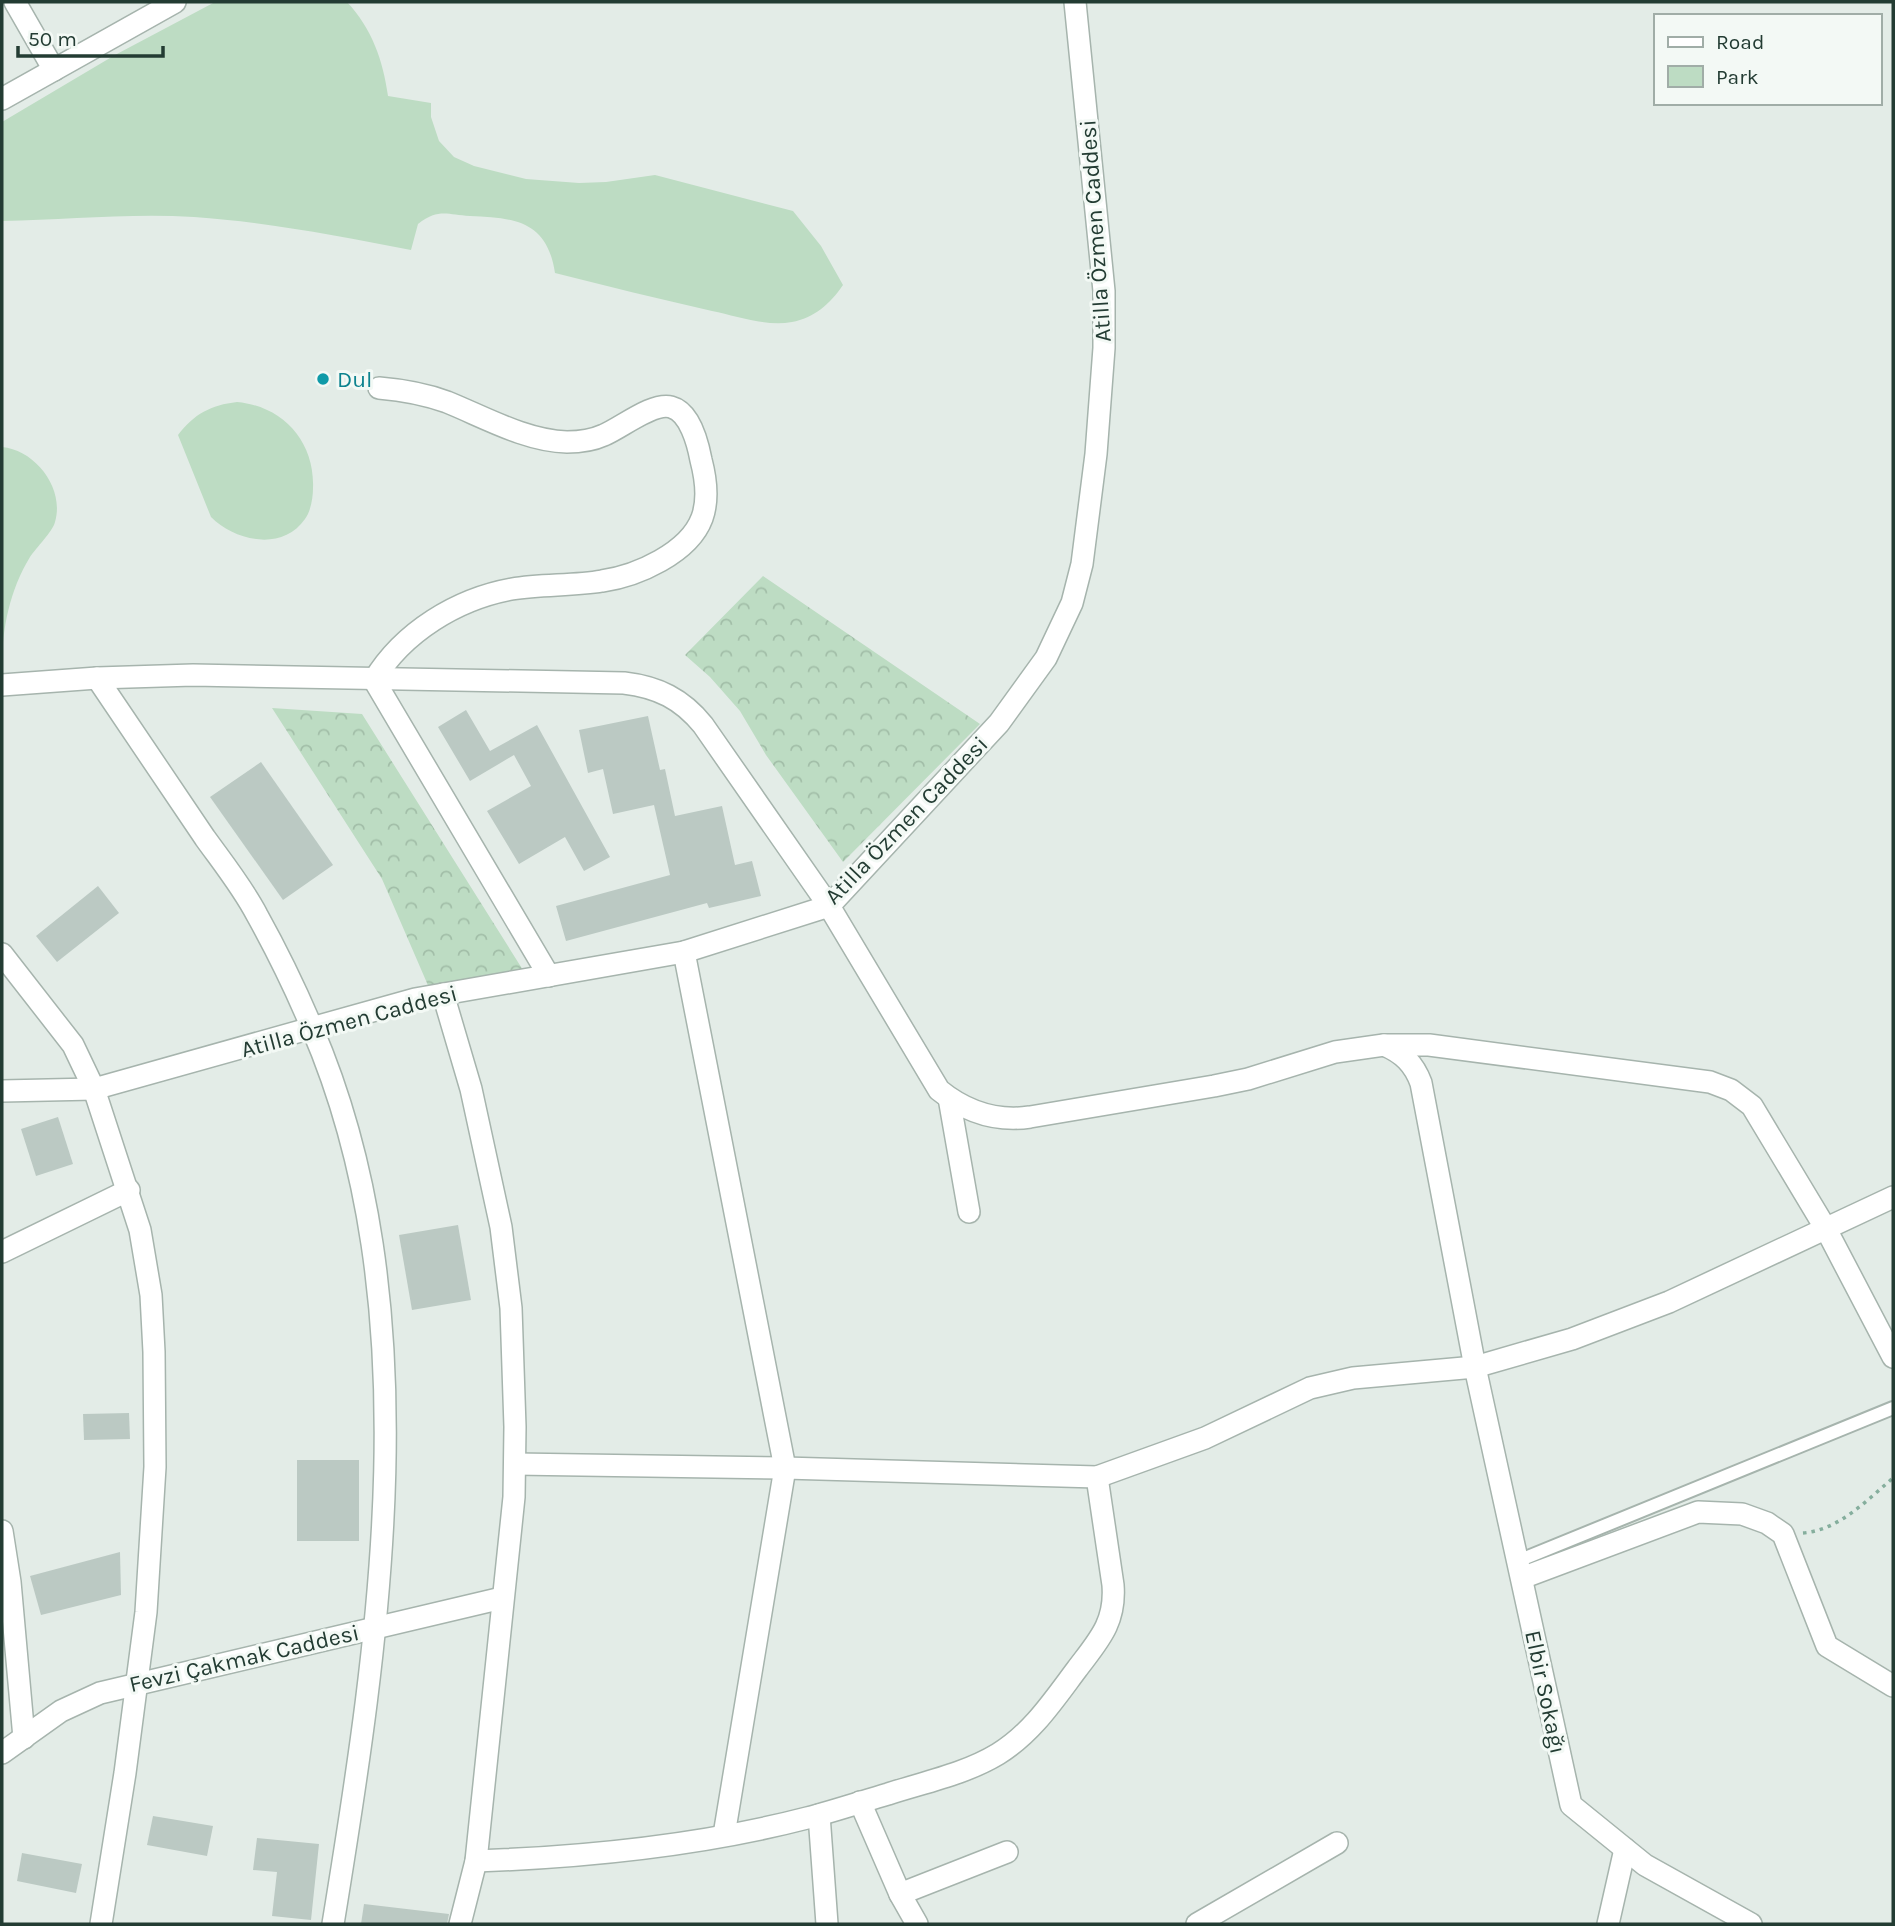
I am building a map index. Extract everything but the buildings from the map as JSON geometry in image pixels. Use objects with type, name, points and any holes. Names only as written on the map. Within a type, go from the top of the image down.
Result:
[{"type":"street","points":[[15,2],[54,70]]},
{"type":"street","points":[[2,99],[175,2]]},
{"type":"street","name":"Atilla Özmen Caddesi","points":[[2,1091],[94,1089],[415,999],[684,952],[829,906],[1016,702],[1056,640],[1077,584],[1096,454],[1105,318],[1102,264],[1075,2]]},
{"type":"street","points":[[374,680],[393,652],[405,640],[473,601],[512,589],[617,578],[657,562],[684,543],[697,527],[704,508],[706,487],[700,455],[686,418],[671,407],[658,407],[604,435],[568,442],[543,438],[500,425],[427,395],[379,388]]},
{"type":"street","points":[[2,685],[97,678],[265,675],[374,680],[624,683],[665,693],[684,705],[703,725],[829,906],[939,1090],[973,1112],[1015,1119],[1214,1086],[1248,1079],[1335,1052],[1384,1045],[1429,1045],[1721,1085],[1752,1106],[1826,1229],[1893,1357]]},
{"type":"street","points":[[97,678],[256,913],[312,1029],[329,1074],[356,1166],[367,1215],[381,1313],[384,1466],[375,1627],[333,1924]]},
{"type":"street","points":[[374,680],[549,976]]},
{"type":"street","points":[[684,952],[785,1468],[724,1835]]},
{"type":"street","points":[[2,954],[73,1045],[94,1089],[129,1190],[146,1262],[152,1304],[155,1467],[152,1539],[138,1684],[101,1924]]},
{"type":"street","points":[[443,995],[477,1112],[505,1247],[514,1358],[514,1497],[476,1861],[460,1924]]},
{"type":"street","name":"Elbir Sokağı","points":[[1384,1045],[1403,1055],[1417,1072],[1421,1083],[1475,1367],[1571,1805],[1645,1866],[1751,1924]]},
{"type":"street","points":[[949,1098],[970,1212]]},
{"type":"street","points":[[2,1252],[129,1190]]},
{"type":"street","points":[[515,1464],[1097,1477],[1205,1438],[1292,1395],[1321,1385],[1353,1378],[1475,1367],[1524,1354],[1619,1322],[1669,1302],[1893,1197]]},
{"type":"street","points":[[476,1861],[585,1854],[724,1835],[819,1815],[966,1770],[999,1753],[1032,1727],[1047,1710],[1101,1636],[1112,1612],[1114,1598],[1097,1477]]},
{"type":"street","points":[[1520,1569],[1698,1512],[1742,1514],[1756,1518],[1783,1534],[1827,1646],[1893,1686]]},
{"type":"street","points":[[2,1531],[24,1738]]},
{"type":"street","name":"Fevzi Çakmak Caddesi","points":[[2,1753],[61,1711],[109,1690],[502,1598]]},
{"type":"street","points":[[860,1802],[900,1894],[918,1924]]},
{"type":"street","points":[[819,1815],[827,1924]]},
{"type":"street","points":[[1197,1924],[1337,1843]]},
{"type":"street","points":[[1608,1924],[1625,1849]]},
{"type":"street","points":[[900,1894],[1007,1852]]},
{"type":"lane","points":[[1520,1569],[1893,1408]]},
{"type":"path","points":[[1783,1534],[1810,1533],[1833,1525],[1893,1478]]},
{"type":"green space","points":[[215,2],[347,2],[370,34],[383,70],[388,96],[431,103],[431,117],[439,141],[454,157],[474,166],[526,179],[579,183],[655,175],[793,211],[821,246],[843,285],[827,304],[814,314],[792,322],[772,323],[555,273],[545,242],[536,232],[526,225],[501,218],[443,214],[432,216],[418,224],[411,250],[276,226],[194,217],[122,216],[2,221],[2,122],[115,55]]},
{"type":"green space","points":[[237,402],[253,405],[281,419],[302,441],[308,455],[313,488],[310,508],[305,519],[284,536],[271,539],[245,537],[211,517],[178,435],[190,421],[204,412],[219,405]]},
{"type":"green space","points":[[2,447],[26,455],[45,473],[56,496],[57,509],[54,526],[30,557],[12,596],[2,666]]},
{"type":"green space","points":[[763,576],[980,724],[843,862],[766,755],[740,711],[710,677],[685,655]]},
{"type":"green space","points":[[272,708],[362,714],[528,978],[430,990],[382,879]]},
{"type":"place","name":"Dul","points":[[323,379]]}]
